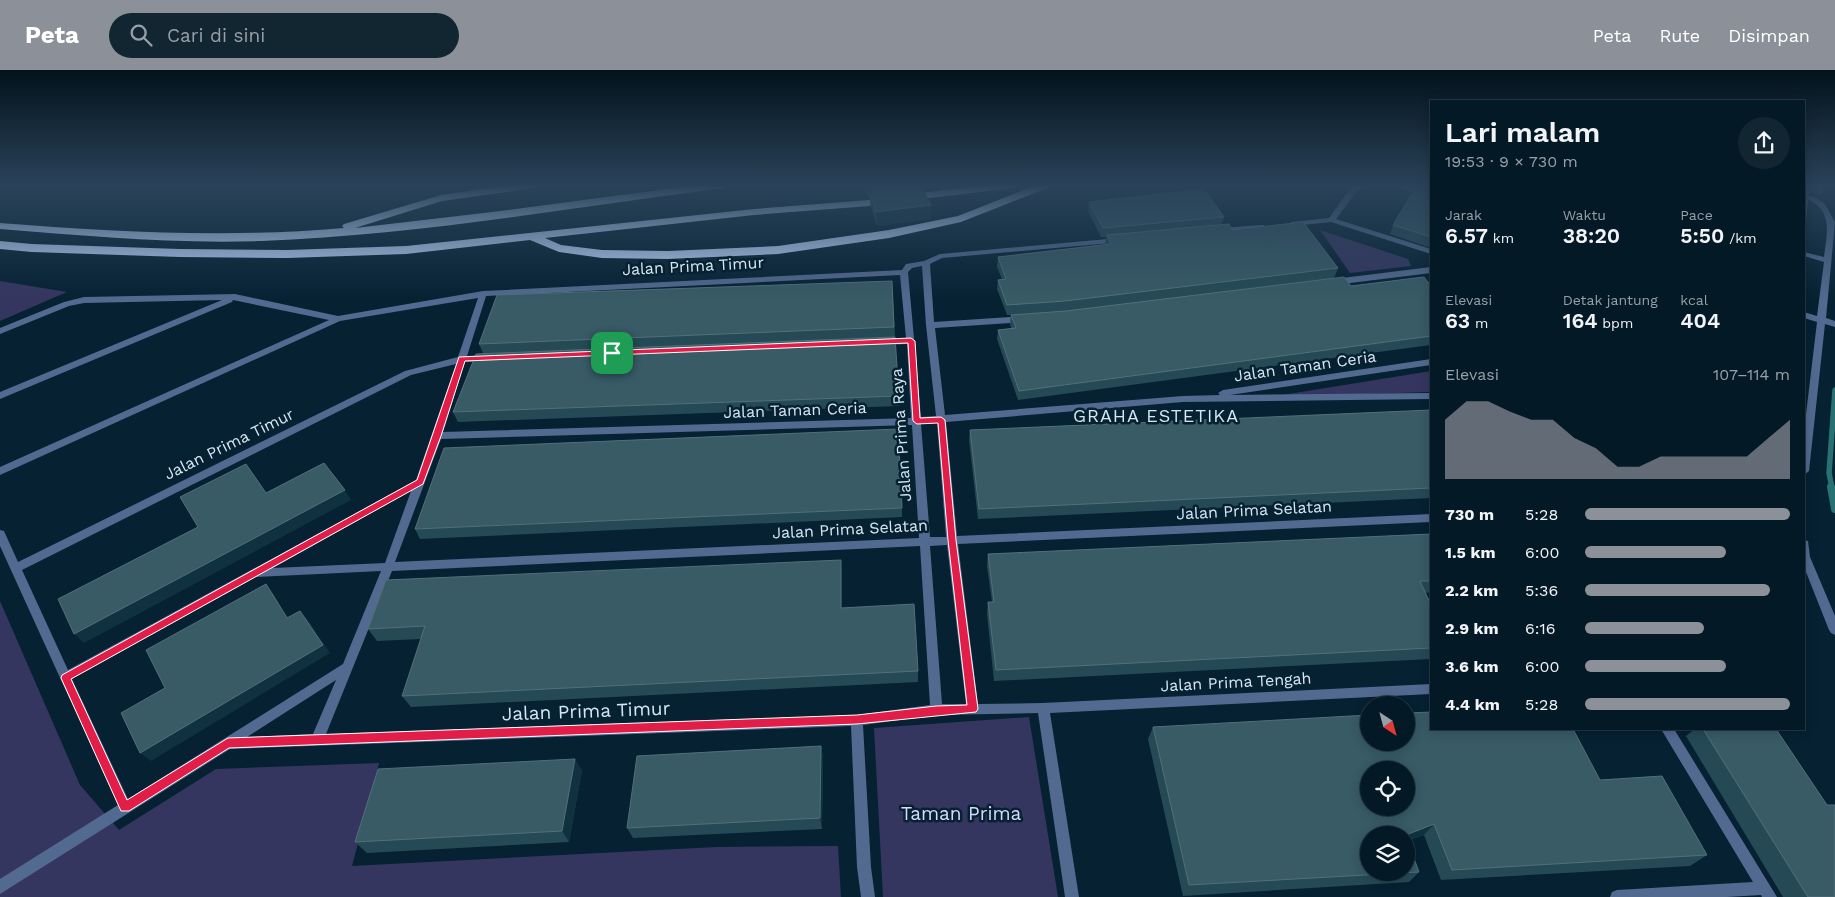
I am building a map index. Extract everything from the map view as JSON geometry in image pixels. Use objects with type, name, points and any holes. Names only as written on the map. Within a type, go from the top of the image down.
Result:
[{"type":"highway","points":[[325,233],[356,224]]},
{"type":"highway","points":[[0,226],[168,237],[261,237],[417,224]]},
{"type":"highway","points":[[0,245],[32,248],[180,253],[287,254],[406,250],[651,224]]},
{"type":"highway","points":[[532,237],[559,248],[602,254],[668,255],[778,250],[890,234],[939,224]]},
{"type":"street","points":[[1282,225],[1296,224]]},
{"type":"street","points":[[1342,224],[1430,252]]},
{"type":"street","points":[[1805,465],[1828,322],[1828,261],[1832,224]]},
{"type":"street","points":[[1213,231],[1272,226]]},
{"type":"street","points":[[904,272],[909,266],[926,263],[940,256],[1125,239]]},
{"type":"street","points":[[1805,254],[1828,261]]},
{"type":"street","points":[[926,263],[930,325],[952,540],[973,709]]},
{"type":"street","points":[[1328,283],[1430,270]]},
{"type":"street","name":"Jalan Prima Timur","points":[[0,471],[338,319],[483,294],[904,272]]},
{"type":"street","name":"Jalan Prima Raya","points":[[904,272],[917,421],[936,710]]},
{"type":"street","points":[[317,740],[389,566],[437,436],[483,294]]},
{"type":"street","points":[[0,396],[235,297]]},
{"type":"street","name":"Jalan Prima Timur","points":[[0,330],[67,304],[84,300],[235,297],[338,319]]},
{"type":"street","points":[[1805,315],[1828,322]]},
{"type":"street","points":[[930,325],[1036,318]]},
{"type":"street","points":[[871,342],[911,341]]},
{"type":"street","name":"Jalan Prima Timur","points":[[16,568],[408,373],[462,359],[502,357]]},
{"type":"street","name":"Jalan Taman Ceria","points":[[437,436],[941,420],[1183,399],[1430,362]]},
{"type":"street","name":"Jalan Taman Ceria","points":[[1183,399],[1430,396]]},
{"type":"street","points":[[65,678],[420,482]]},
{"type":"street","name":"Jalan Prima Selatan","points":[[389,566],[1430,518]]},
{"type":"street","points":[[0,534],[125,807]]},
{"type":"street","points":[[1805,557],[1835,630]]},
{"type":"street","points":[[255,573],[389,566]]},
{"type":"street","name":"Jalan Prima Timur","points":[[0,887],[347,667]]},
{"type":"street","name":"Jalan Prima Tengah","points":[[1043,708],[1430,689]]},
{"type":"street","points":[[868,897],[864,867],[857,720],[936,710],[1043,708],[1072,897]]},
{"type":"street","name":"Jalan Prima Timur","points":[[228,743],[857,720]]},
{"type":"street","points":[[1617,897],[1767,893],[1668,730]]},
{"type":"green space","points":[[1320,230],[1408,259],[1411,266],[1350,273]]},
{"type":"green space","points":[[0,281],[67,292],[0,321]]},
{"type":"green space","points":[[1430,371],[1430,392],[1270,397]]},
{"type":"green space","points":[[0,601],[80,785],[119,830],[216,769],[379,763],[352,866],[716,847],[838,846],[841,897],[0,897]]},
{"type":"green space","name":"Taman Prima","points":[[1029,717],[1058,897],[883,897],[874,728]]},
{"type":"building","points":[[1101,224],[1151,224],[1103,228]]},
{"type":"building","points":[[1229,224],[1232,230],[1304,224],[1338,268],[1065,301],[1007,305],[998,280],[1006,279],[998,257],[1111,244],[1107,235]]},
{"type":"building","points":[[1430,224],[1430,237],[1393,225]]},
{"type":"building","points":[[1344,277],[1351,286],[1424,277],[1430,285],[1430,336],[1019,391],[998,330],[1016,328],[1011,315],[1066,311]]},
{"type":"building","points":[[892,281],[894,327],[479,344],[497,295]]},
{"type":"building","points":[[895,337],[899,396],[453,412],[476,354]]},
{"type":"building","points":[[1430,410],[1430,488],[979,509],[970,430]]},
{"type":"building","points":[[898,429],[902,508],[415,529],[444,448]]},
{"type":"building","points":[[324,463],[345,490],[74,634],[58,599],[198,527],[180,497],[246,464],[266,493]]},
{"type":"building","points":[[1430,534],[1430,581],[1420,581],[1430,603],[1430,648],[996,670],[988,602],[994,602],[988,554]]},
{"type":"building","points":[[841,560],[841,608],[914,604],[918,671],[402,696],[425,626],[368,629],[386,580]]},
{"type":"building","points":[[266,584],[287,618],[300,611],[323,645],[140,753],[121,713],[165,688],[146,650]]},
{"type":"building","points":[[1430,712],[1430,730],[1574,730],[1600,780],[1662,776],[1707,855],[1452,870],[1434,824],[1415,831],[1415,826],[1360,826],[1360,875],[1189,885],[1153,727],[1360,716],[1360,751],[1415,751],[1415,713]]},
{"type":"building","points":[[1704,730],[1777,730],[1827,805],[1835,805],[1835,897],[1808,897]]},
{"type":"building","points":[[821,746],[820,818],[627,828],[637,756]]},
{"type":"building","points":[[575,759],[562,831],[355,842],[378,769]]},
{"type":"building","points":[[1415,861],[1419,872],[1415,872]]},
{"type":"waterway","points":[[1832,488],[1829,473],[1835,390]]},
{"type":"waterway","points":[[1831,487],[1835,509]]},
{"type":"district","name":"GRAHA ESTETIKA","points":[[1156,415]]},
{"type":"route","points":[[911,341],[917,421],[941,420],[952,540],[973,709],[936,710],[857,720],[228,743],[125,807],[65,678],[420,482],[462,359],[612,353],[911,341]]}]
